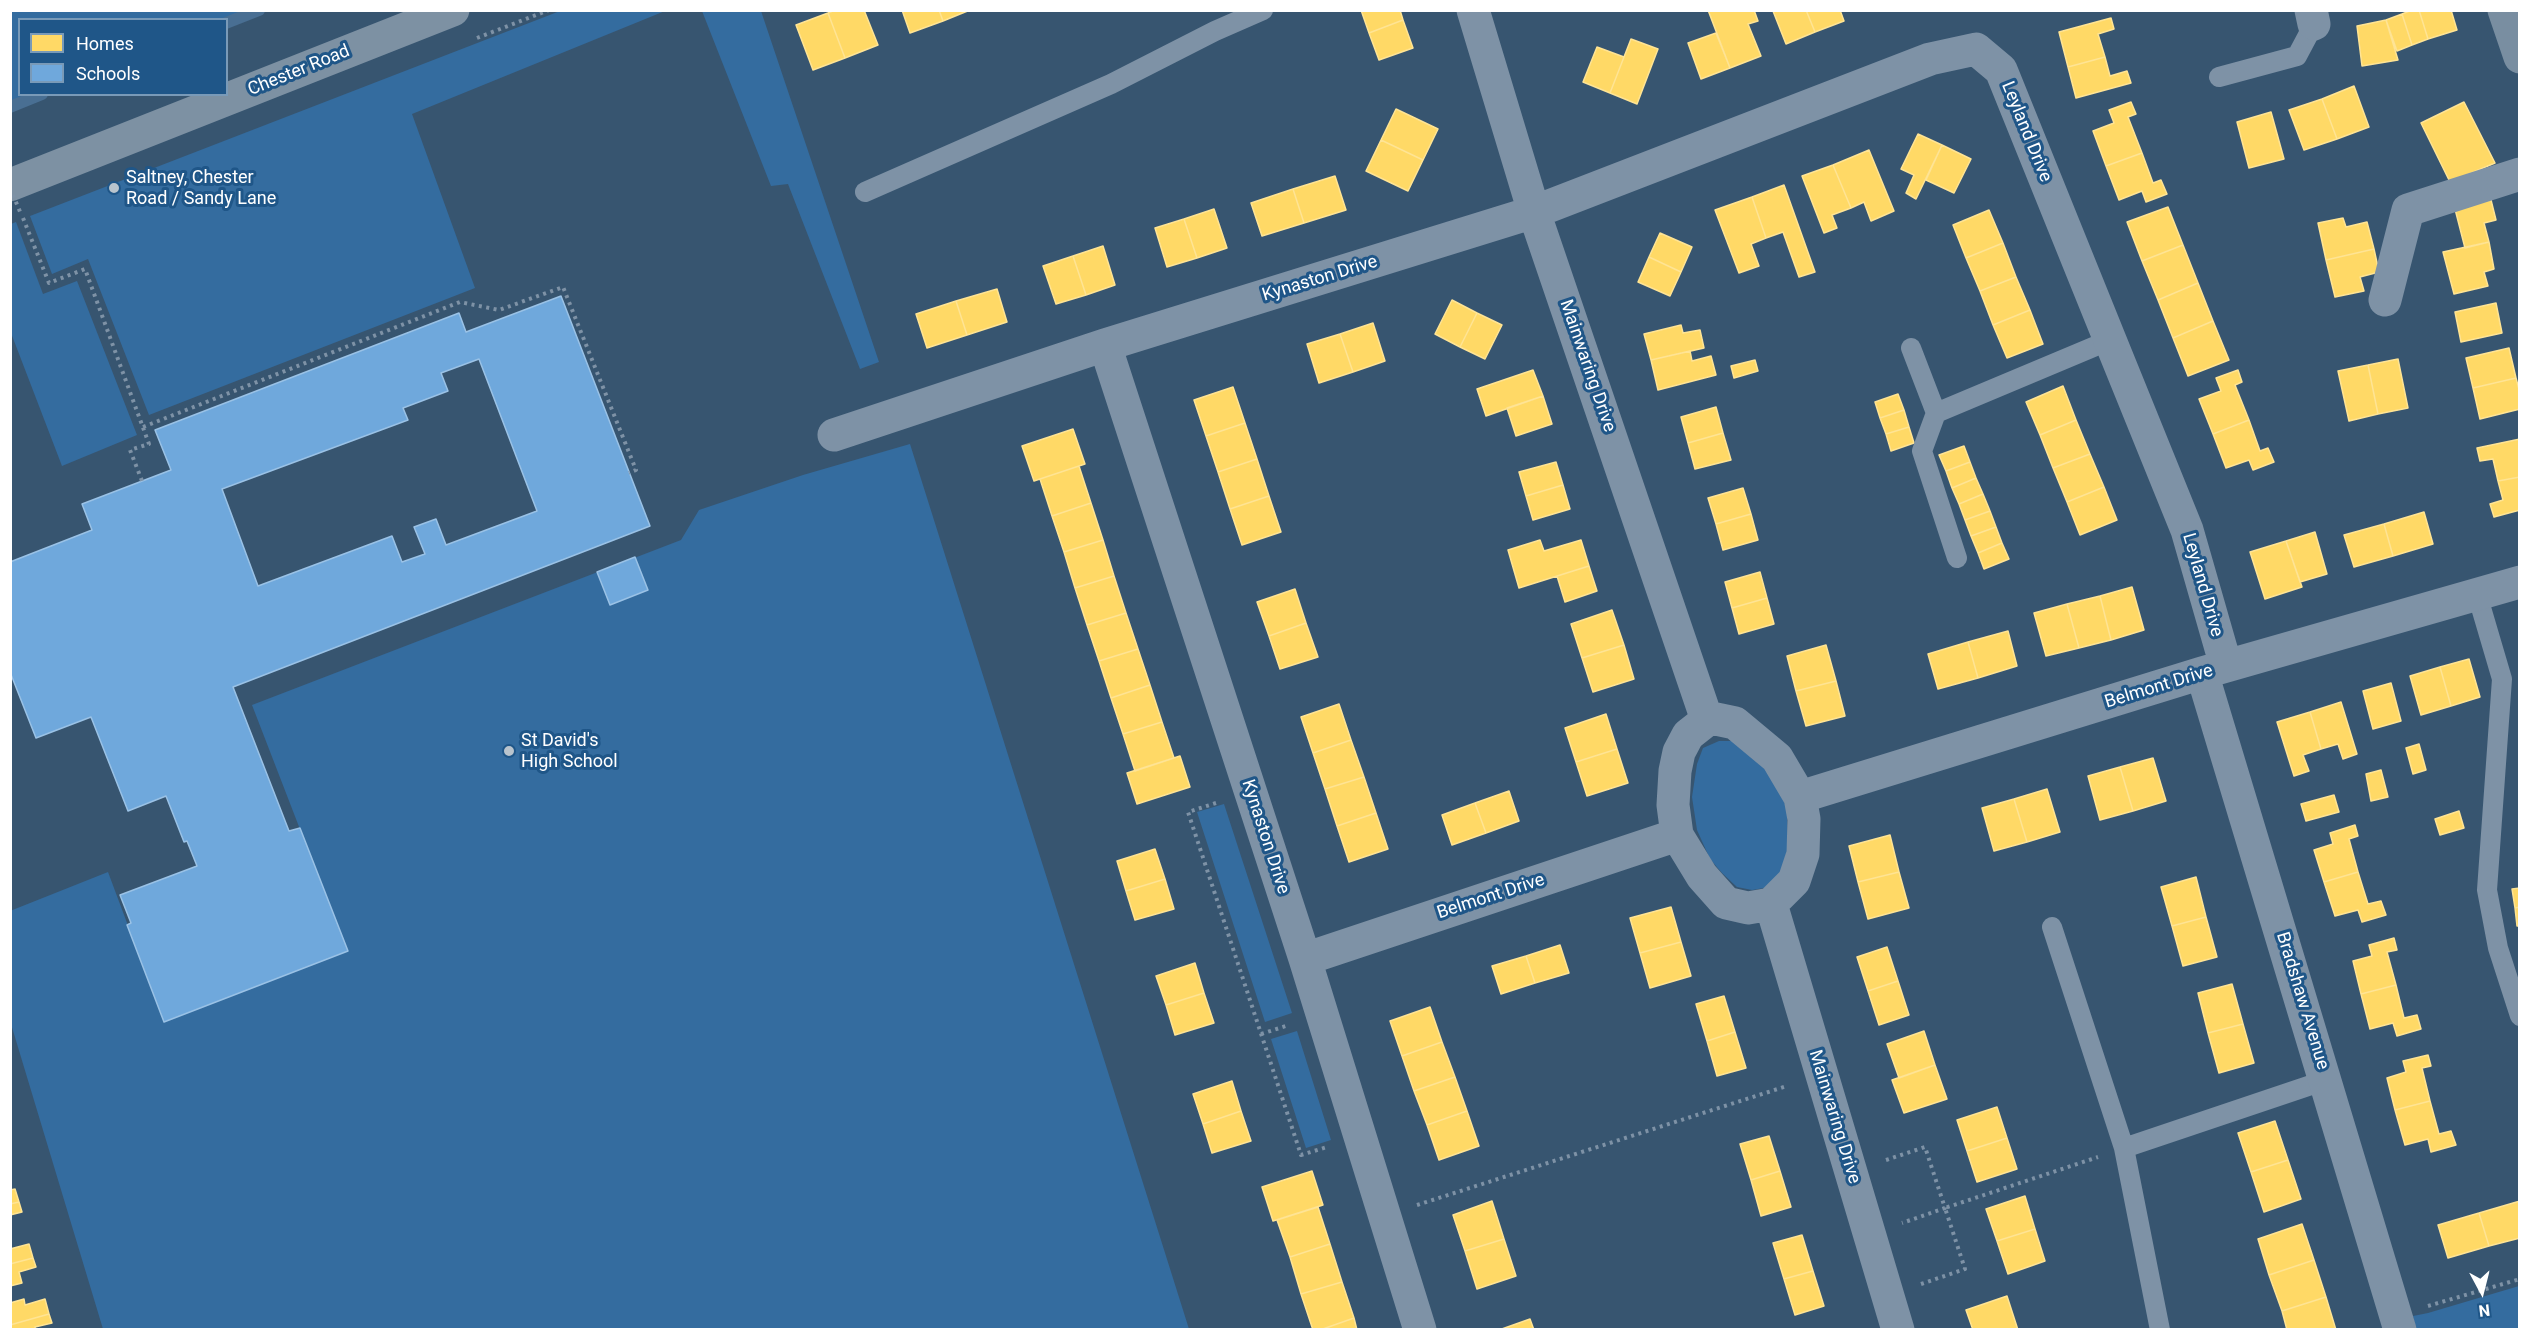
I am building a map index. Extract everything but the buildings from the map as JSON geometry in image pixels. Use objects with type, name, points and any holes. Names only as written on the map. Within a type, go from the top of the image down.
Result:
[{"type":"main road","name":"Chester Road","points":[[14,196],[453,10]]},
{"type":"main road","points":[[2504,10],[2520,57]]},
{"type":"street","name":"Mainwaring Drive","points":[[1473,10],[1534,212],[1707,720]]},
{"type":"street","name":"Leyland Drive","points":[[1534,212],[1930,59],[1976,49],[2001,70],[2187,530],[2214,670]]},
{"type":"street","points":[[2385,300],[2408,210],[2520,174]]},
{"type":"street","name":"Kynaston Drive","points":[[834,435],[1105,345],[1534,212]]},
{"type":"street","name":"Kynaston Drive","points":[[1105,345],[1305,959],[1420,1329]]},
{"type":"street","name":"Belmont Drive","points":[[1800,797],[2214,670],[2520,582]]},
{"type":"street","name":"Bradshaw Avenue","points":[[2214,670],[2326,1080],[2398,1322]]},
{"type":"street","points":[[1716,719],[1735,723],[1754,737],[1777,758],[1800,797],[1804,819],[1803,854],[1794,881],[1771,904],[1748,908],[1726,903],[1702,876],[1677,835],[1673,805],[1675,771],[1679,752],[1688,735],[1707,720],[1716,719]]},
{"type":"street","name":"Belmont Drive","points":[[1305,959],[1677,835]]},
{"type":"street","name":"Mainwaring Drive","points":[[1771,904],[1898,1329]]},
{"type":"lane","points":[[865,192],[1111,84],[1263,10]]},
{"type":"lane","points":[[2219,77],[2297,56],[2312,17]]},
{"type":"lane","points":[[1936,413],[2110,340]]},
{"type":"lane","points":[[1911,348],[1936,413],[1922,451],[1957,558]]},
{"type":"lane","points":[[2476,594],[2502,679],[2487,890],[2498,948],[2520,1016]]},
{"type":"lane","points":[[2052,927],[2124,1148],[2160,1329]]},
{"type":"lane","points":[[2124,1148],[2326,1080]]},
{"type":"path","points":[[14,196],[49,283],[85,269],[149,444],[130,450],[142,482]]},
{"type":"path","points":[[143,427],[460,302],[499,310],[562,287],[636,471],[629,472]]},
{"type":"path","points":[[1251,792],[1188,812],[1301,1155],[1360,1136]]},
{"type":"path","points":[[1384,1215],[1822,1075]]},
{"type":"path","points":[[1851,1171],[1925,1147],[1965,1269],[1888,1295]]},
{"type":"path","points":[[1869,1233],[2124,1148]]},
{"type":"path","points":[[2398,1322],[2520,1279]]},
{"type":"shaded area","points":[[11,10],[259,10],[228,23],[228,18],[18,18],[18,96],[39,96],[11,107]]},
{"type":"shaded area","points":[[560,11],[665,11],[412,114],[475,288],[149,415],[88,259],[52,274],[30,216]]},
{"type":"shaded area","points":[[702,11],[761,11],[879,362],[860,369],[788,184],[771,186]]},
{"type":"shaded area","points":[[16,222],[43,294],[77,281],[137,435],[62,466],[11,333],[11,224]]},
{"type":"shaded area","points":[[910,444],[1189,1329],[103,1329],[11,1024],[10,911],[108,872],[164,1022],[347,951],[252,705],[681,540],[699,510],[803,475]]},
{"type":"shaded area","points":[[1719,741],[1735,741],[1759,757],[1782,793],[1787,811],[1788,847],[1780,878],[1770,887],[1752,890],[1737,887],[1710,859],[1697,830],[1692,797],[1697,764],[1703,748]]},
{"type":"shaded area","points":[[1224,804],[1292,1013],[1265,1022],[1197,812]]},
{"type":"shaded area","points":[[1297,1031],[1331,1140],[1306,1148],[1271,1039]]},
{"type":"shaded area","points":[[2519,1286],[2519,1329],[2416,1329],[2413,1316]]},
{"type":"waterway","points":[[228,22],[259,10]]},
{"type":"waterway","points":[[10,107],[37,96]]},
{"type":"place","name":"Saltney, Chester Road / Sandy Lane","points":[[114,188]]},
{"type":"place","name":"St David's High School","points":[[509,751]]}]
